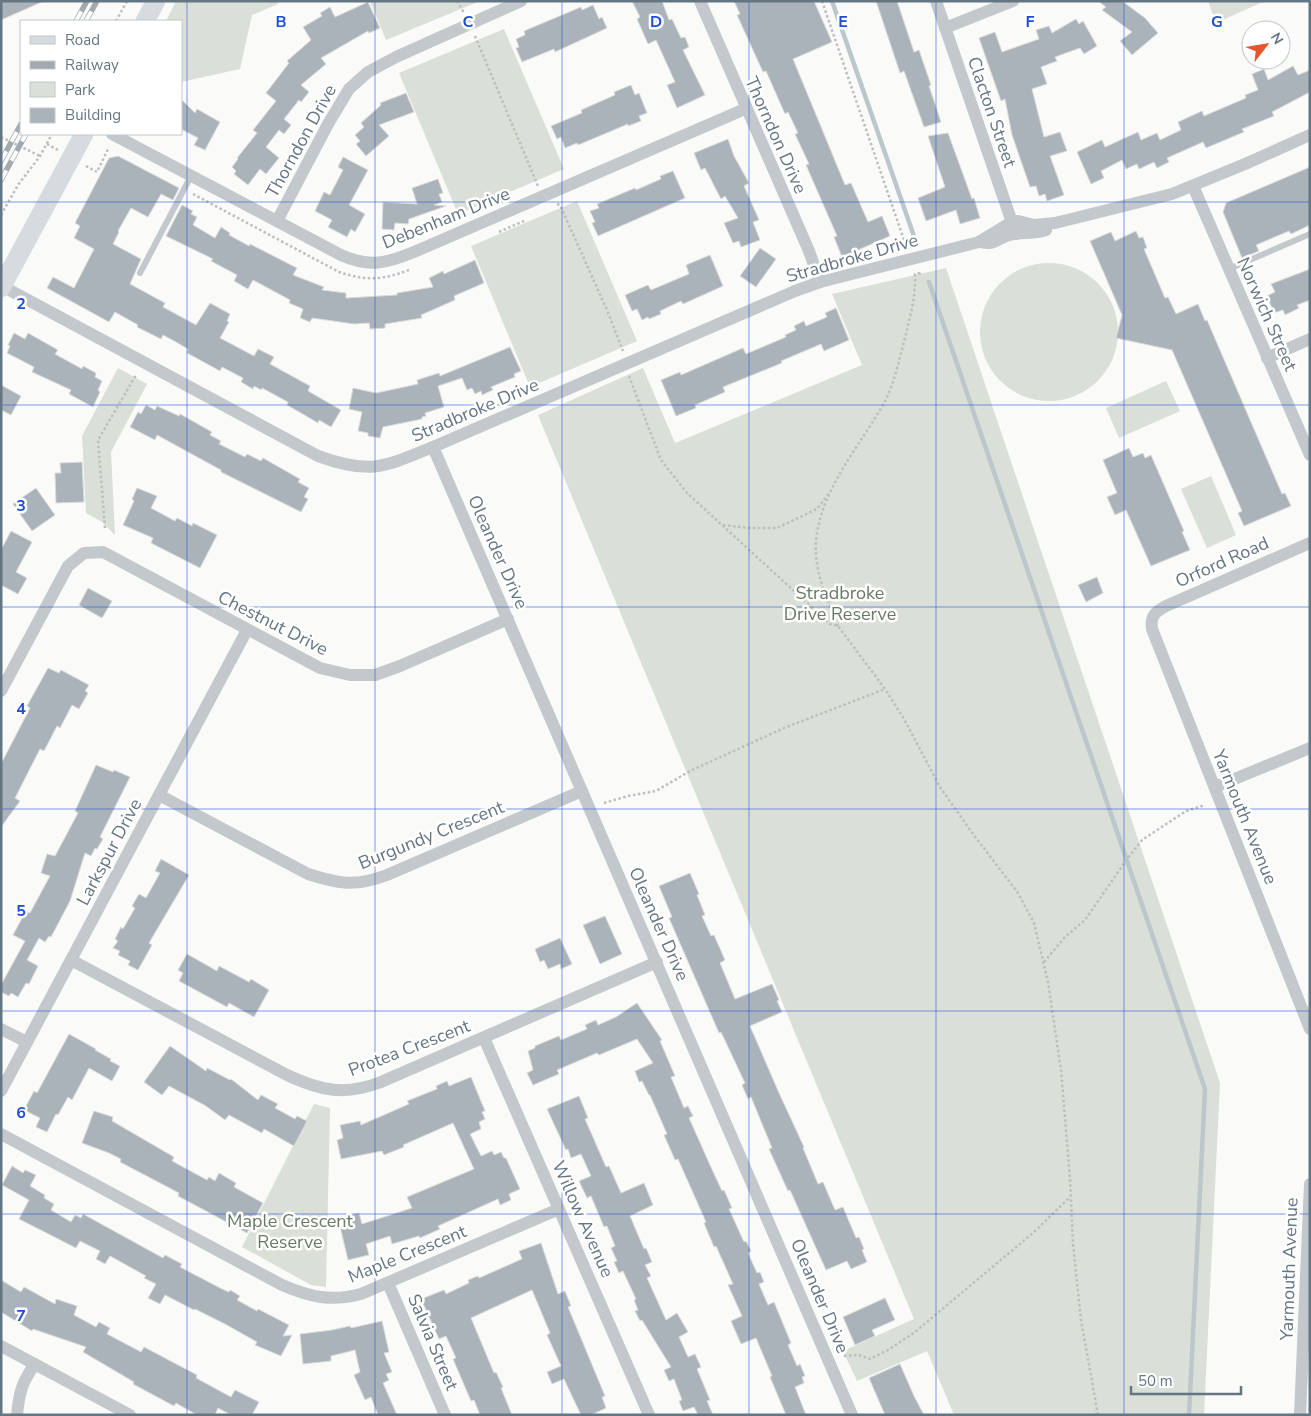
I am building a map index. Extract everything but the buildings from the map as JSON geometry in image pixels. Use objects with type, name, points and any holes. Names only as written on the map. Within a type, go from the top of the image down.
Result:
[{"type":"main road","points":[[146,20],[156,1]]},
{"type":"main road","points":[[2,287],[83,135]]},
{"type":"street","name":"Thorndon Drive","points":[[277,221],[328,124],[349,90],[368,72],[396,57],[521,1]]},
{"type":"street","name":"Thorndon Drive","points":[[700,1],[745,108],[809,251],[820,282]]},
{"type":"street","name":"Clacton Street","points":[[936,1],[1014,228]]},
{"type":"street","points":[[945,28],[1013,1]]},
{"type":"street","name":"Debenham Drive","points":[[111,137],[191,176],[352,260],[365,263],[380,263],[414,252],[745,108]]},
{"type":"street","name":"Stradbroke Drive","points":[[2,287],[318,456],[340,464],[362,468],[389,465],[433,448],[773,300],[820,282],[979,242],[990,244],[1008,236],[1018,221],[1034,225],[1055,223],[1172,194],[1310,135]]},
{"type":"street","name":"Norwich Street","points":[[1193,186],[1310,455]]},
{"type":"street","points":[[1267,358],[1310,339]]},
{"type":"street","name":"Oleander Drive","points":[[433,448],[852,1415]]},
{"type":"street","name":"Orford Road","points":[[1152,617],[1155,612],[1166,606],[1310,543]]},
{"type":"street","name":"Chestnut Drive","points":[[1,691],[68,566],[84,553],[103,552],[320,668],[350,675],[375,675],[508,619]]},
{"type":"street","name":"Yarmouth Avenue","points":[[1152,617],[1152,630],[1310,1029]]},
{"type":"street","name":"Larkspur Drive","points":[[1,1091],[247,630]]},
{"type":"street","points":[[1215,787],[1310,748]]},
{"type":"street","name":"Burgundy Crescent","points":[[159,795],[308,874],[336,882],[358,884],[387,875],[582,791]]},
{"type":"street","name":"Protea Crescent","points":[[71,960],[288,1075],[308,1085],[327,1090],[355,1090],[369,1087],[656,962]]},
{"type":"street","points":[[1,1029],[27,1042]]},
{"type":"street","name":"Willow Avenue","points":[[484,1038],[649,1415]]},
{"type":"street","name":"Maple Crescent","points":[[1,1134],[282,1285],[317,1298],[348,1298],[388,1283],[559,1209]]},
{"type":"street","name":"Yarmouth Avenue","points":[[1300,1415],[1306,1349],[1310,1184]]},
{"type":"street","name":"Salvia Street","points":[[388,1283],[445,1415]]},
{"type":"street","points":[[1,1346],[130,1415]]},
{"type":"street","points":[[16,1415],[21,1386],[35,1364]]},
{"type":"lane","points":[[140,273],[191,176]]},
{"type":"lane","points":[[1229,269],[1310,234]]},
{"type":"path","points":[[117,20],[127,1]]},
{"type":"path","points":[[457,1],[470,24],[542,196],[560,205],[607,310],[628,364],[630,379],[661,460],[687,493],[830,624],[838,626]]},
{"type":"path","points":[[822,1],[905,246],[911,244],[920,273],[915,274],[916,286],[912,310],[898,368],[890,390],[844,465],[832,489],[822,516],[816,542],[818,571],[838,626],[885,689],[907,725],[940,787],[954,809],[1018,893],[1034,924],[1044,962],[1061,1070],[1081,1320],[1098,1415]]},
{"type":"path","points":[[1,215],[18,184],[40,156],[51,135]]},
{"type":"path","points":[[1,137],[40,156]]},
{"type":"path","points":[[96,172],[110,146],[111,137]]},
{"type":"path","points":[[184,189],[331,268],[350,276],[380,279],[391,277],[416,267]]},
{"type":"path","points":[[552,209],[560,205]]},
{"type":"path","points":[[493,234],[527,220]]},
{"type":"path","points":[[104,528],[98,440],[136,375]]},
{"type":"path","points":[[721,524],[749,528],[777,528],[817,509],[832,489]]},
{"type":"path","points":[[604,803],[656,791],[690,771],[784,728],[885,689]]},
{"type":"path","points":[[1044,962],[1065,937],[1085,920],[1121,866],[1142,840],[1186,811],[1205,805]]},
{"type":"path","points":[[844,1356],[859,1355],[870,1359],[902,1341],[1033,1233],[1070,1197]]},
{"type":"green space","points":[[176,1],[277,1],[278,4],[252,15],[240,69],[182,82],[182,20],[166,20]]},
{"type":"green space","points":[[370,1],[480,1],[386,40]]},
{"type":"green space","points":[[1208,1],[1265,1],[1216,23]]},
{"type":"green space","points":[[504,29],[564,169],[458,214],[399,73]]},
{"type":"green space","points":[[577,201],[637,341],[530,387],[471,246]]},
{"type":"green space","points":[[1049,263],[1075,268],[1098,283],[1113,306],[1118,332],[1113,358],[1098,381],[1075,396],[1049,401],[1023,396],[1000,381],[985,358],[980,332],[985,306],[1000,283],[1023,268]]},
{"type":"green space","name":"Stradbroke Drive Reserve","points":[[946,268],[1220,1083],[1204,1415],[954,1415],[927,1351],[857,1381],[843,1351],[914,1319],[538,415],[643,368],[675,443],[862,365],[832,294]]},
{"type":"green space","points":[[118,368],[147,384],[111,452],[115,535],[102,522],[86,513],[82,436]]},
{"type":"green space","points":[[1166,381],[1180,411],[1119,438],[1106,408]]},
{"type":"green space","points":[[1211,476],[1236,535],[1207,548],[1181,489]]},
{"type":"green space","name":"Maple Crescent Reserve","points":[[314,1104],[330,1108],[326,1287],[311,1285],[242,1247]]},
{"type":"waterway","points":[[832,1],[915,239]]},
{"type":"waterway","points":[[929,282],[1205,1089],[1189,1415]]},
{"type":"railway","points":[[77,20],[87,1]]},
{"type":"railway","points":[[87,20],[97,1]]},
{"type":"railway","points":[[1,161],[20,126]]},
{"type":"railway","points":[[1,180],[25,135]]}]
